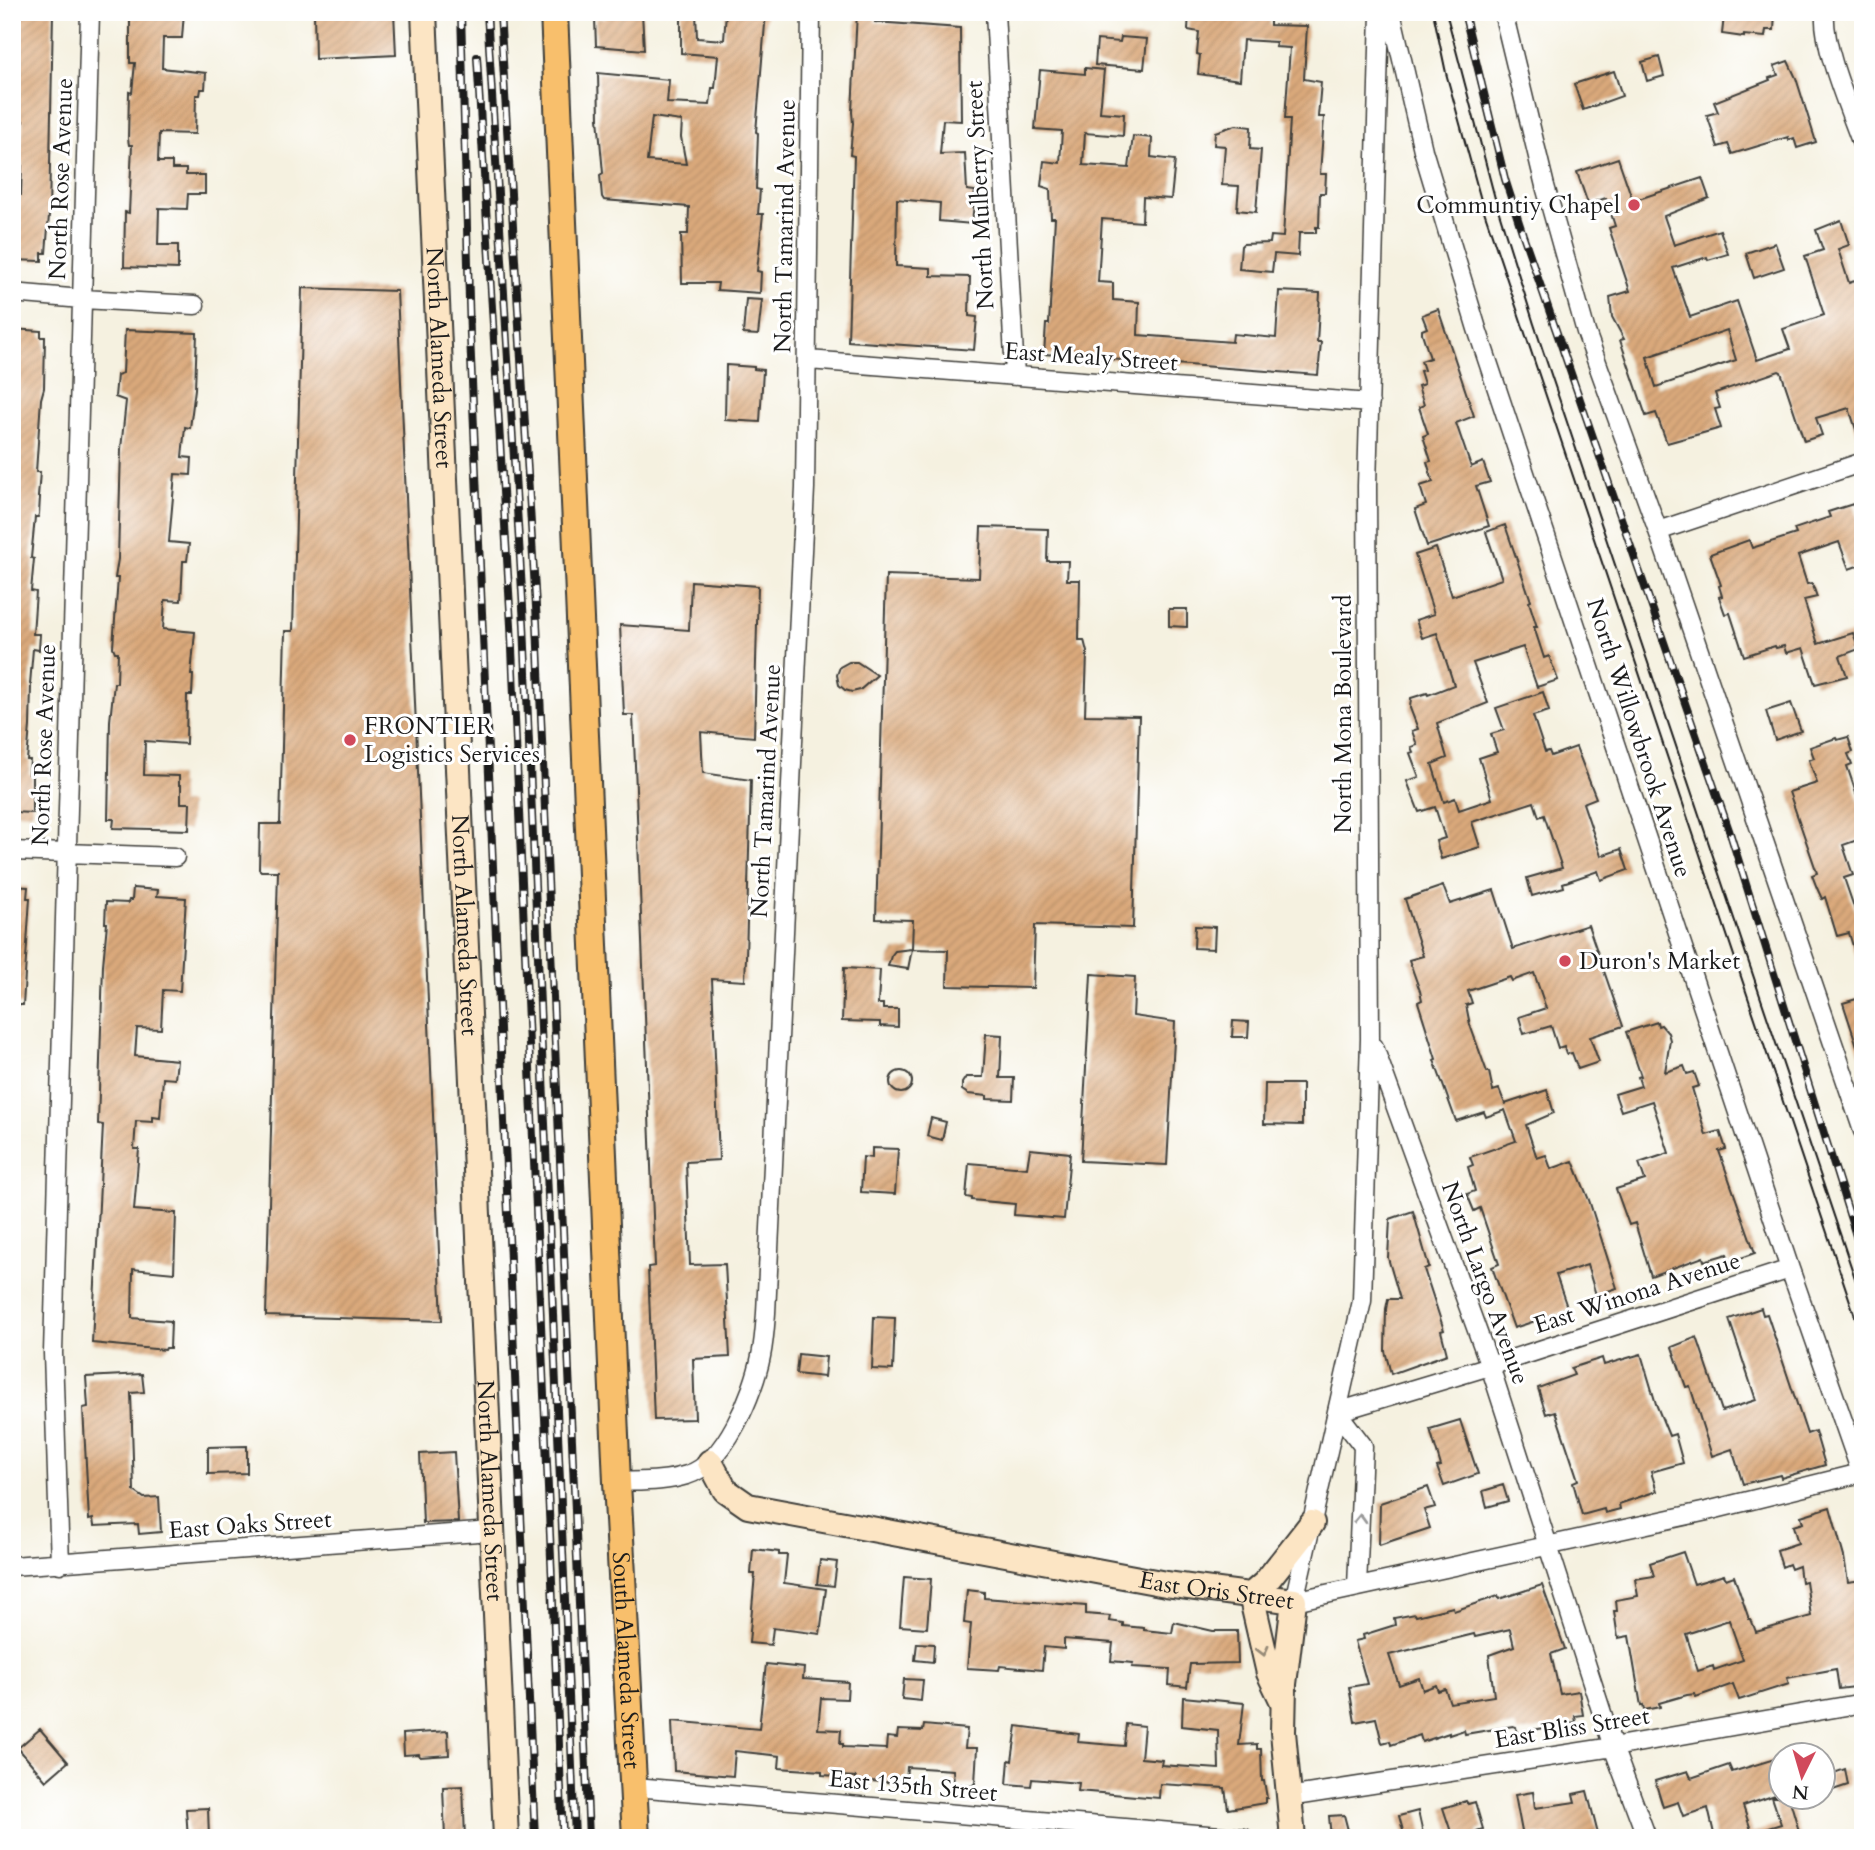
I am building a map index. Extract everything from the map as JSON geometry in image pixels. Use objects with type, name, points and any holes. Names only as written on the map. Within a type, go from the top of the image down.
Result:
[{"type":"main road","points":[[554,12],[617,1482]]},
{"type":"main road","name":"South Alameda Street","points":[[617,1482],[636,1838]]},
{"type":"street","name":"North Rose Avenue","points":[[60,1564],[52,1353],[90,12]]},
{"type":"street","name":"North Alameda Street","points":[[424,12],[506,1838]]},
{"type":"street","name":"North Tamarind Avenue","points":[[710,1462],[731,1432],[749,1396],[761,1357],[766,1313],[804,501],[811,12]]},
{"type":"street","name":"North Mulberry Street","points":[[995,12],[1014,375]]},
{"type":"street","name":"North Mona Boulevard","points":[[1294,1601],[1362,1301],[1370,1039],[1367,536],[1380,12]]},
{"type":"street","name":"North Willowbrook Avenue","points":[[1391,12],[1423,150],[1477,330],[1790,1269],[1862,1475]]},
{"type":"street","points":[[1503,12],[1545,186],[1586,332],[1658,531],[1863,1131]]},
{"type":"street","points":[[1825,12],[1824,25],[1829,47],[1863,147]]},
{"type":"street","points":[[12,293],[195,305]]},
{"type":"street","name":"East Mealy Street","points":[[808,360],[1370,403]]},
{"type":"street","points":[[1658,531],[1863,462]]},
{"type":"street","points":[[12,851],[176,857]]},
{"type":"street","name":"North Largo Avenue","points":[[1370,1039],[1490,1367],[1613,1747],[1647,1838]]},
{"type":"street","name":"East Winona Avenue","points":[[1337,1412],[1490,1367],[1790,1269]]},
{"type":"street","points":[[1337,1412],[1363,1446],[1357,1587]]},
{"type":"street","points":[[617,1482],[688,1475],[710,1462]]},
{"type":"street","name":"East Oris Street","points":[[710,1462],[725,1490],[748,1506],[1166,1584],[1294,1601],[1862,1475]]},
{"type":"street","points":[[1284,1704],[1269,1673],[1251,1595],[1265,1583],[1312,1523]]},
{"type":"street","name":"East Oaks Street","points":[[12,1566],[492,1531]]},
{"type":"street","points":[[1293,1838],[1283,1732],[1288,1638],[1294,1601]]},
{"type":"street","name":"East Bliss Street","points":[[1288,1797],[1613,1747],[1863,1703]]},
{"type":"street","name":"East 135th Street","points":[[635,1787],[1244,1838]]},
{"type":"building","points":[[17,12],[53,12],[49,215],[46,253],[42,253],[42,261],[12,260],[12,194],[21,195],[23,121],[12,120],[12,100],[16,100]]},
{"type":"building","points":[[130,12],[184,12],[182,38],[163,38],[162,68],[206,73],[205,89],[201,89],[200,95],[196,95],[195,134],[159,133],[158,162],[172,162],[172,169],[186,169],[186,175],[205,175],[205,194],[188,194],[187,209],[159,208],[158,245],[178,245],[178,269],[124,267],[125,212],[129,213],[132,145],[129,145],[128,139],[129,92],[132,93],[135,63],[130,63]]},
{"type":"building","points":[[314,12],[394,12],[396,55],[315,59]]},
{"type":"building","points":[[606,12],[642,12],[644,50],[596,46],[595,18],[606,18]]},
{"type":"building","points":[[681,12],[696,12],[697,38],[724,40],[726,12],[766,12],[756,132],[756,189],[760,190],[758,214],[763,214],[757,271],[761,272],[760,293],[717,290],[718,283],[682,283],[681,234],[688,234],[689,207],[604,200],[602,197],[598,73],[669,80],[667,103],[710,105],[712,88],[715,88],[718,56],[681,53]],"holes":[[[652,117],[682,121],[681,137],[686,164],[647,161]]]},
{"type":"building","points":[[857,12],[876,12],[875,22],[960,28],[961,121],[943,120],[940,154],[965,153],[967,190],[975,191],[972,224],[939,221],[940,203],[897,199],[896,266],[931,268],[931,276],[970,277],[969,316],[977,317],[974,350],[848,341],[854,156],[850,155]]},
{"type":"building","points":[[1189,12],[1270,15],[1270,25],[1307,26],[1304,79],[1321,82],[1318,117],[1324,117],[1320,174],[1326,174],[1325,193],[1320,193],[1319,227],[1316,227],[1316,233],[1299,233],[1298,256],[1274,254],[1272,272],[1239,269],[1243,244],[1270,243],[1271,236],[1283,237],[1290,119],[1285,119],[1290,48],[1275,47],[1276,42],[1243,40],[1240,80],[1198,74],[1199,32],[1188,30]]},
{"type":"building","points":[[1741,12],[1775,12],[1774,30],[1766,30],[1765,37],[1722,34],[1724,16],[1740,17]]},
{"type":"building","points":[[1121,37],[1147,39],[1144,69],[1095,65],[1097,40],[1120,42]]},
{"type":"building","points":[[1659,57],[1664,76],[1647,81],[1642,62]]},
{"type":"building","points":[[1788,61],[1816,142],[1797,148],[1794,138],[1789,140],[1788,137],[1732,154],[1728,144],[1718,147],[1707,115],[1718,112],[1714,102],[1770,80],[1769,78],[1778,75],[1774,66]]},
{"type":"building","points":[[1085,68],[1104,70],[1100,112],[1124,114],[1123,136],[1085,133],[1083,165],[1129,168],[1133,136],[1152,138],[1151,157],[1175,160],[1171,199],[1143,197],[1142,222],[1102,219],[1098,282],[1113,283],[1113,300],[1139,302],[1138,335],[1232,342],[1233,334],[1276,338],[1279,291],[1320,293],[1317,342],[1321,342],[1318,375],[1044,354],[1046,324],[1049,324],[1055,218],[1051,218],[1050,189],[1041,186],[1044,161],[1060,163],[1062,131],[1035,129],[1040,70],[1085,74]]},
{"type":"building","points":[[1614,71],[1622,96],[1583,110],[1574,84]]},
{"type":"building","points":[[1236,125],[1251,127],[1250,149],[1261,150],[1256,212],[1237,210],[1239,186],[1222,185],[1225,146],[1214,145],[1215,132]]},
{"type":"building","points":[[1618,158],[1633,201],[1702,178],[1709,198],[1664,216],[1674,245],[1720,230],[1728,254],[1708,260],[1707,257],[1673,268],[1690,317],[1737,301],[1757,360],[1790,349],[1783,329],[1824,315],[1805,256],[1823,250],[1816,230],[1841,220],[1849,245],[1838,249],[1849,283],[1863,278],[1863,441],[1860,442],[1849,408],[1816,418],[1822,435],[1804,441],[1779,371],[1715,393],[1720,408],[1715,409],[1721,428],[1667,443],[1656,413],[1646,416],[1620,340],[1624,339],[1612,317],[1610,297],[1630,291],[1609,228],[1615,226],[1606,198],[1588,204],[1577,172]],"holes":[[[1727,330],[1736,360],[1656,387],[1647,357]]]},
{"type":"building","points":[[1775,243],[1784,268],[1754,278],[1746,253]]},
{"type":"building","name":"FRONTIER Logistics Services","points":[[302,288],[397,291],[442,1321],[266,1316],[278,871],[259,869],[260,824],[280,824],[285,631],[293,631]]},
{"type":"building","points":[[746,299],[762,300],[758,335],[743,334]]},
{"type":"building","points":[[1438,309],[1474,416],[1456,423],[1471,467],[1483,462],[1490,482],[1476,486],[1489,526],[1427,546],[1415,509],[1426,505],[1420,486],[1433,482],[1427,462],[1431,461],[1423,436],[1428,434],[1419,407],[1424,405],[1418,386],[1424,384],[1420,371],[1424,370],[1421,361],[1430,358],[1422,333],[1422,330],[1427,328],[1422,315]]},
{"type":"building","points":[[12,329],[41,331],[41,337],[45,337],[44,388],[36,472],[40,472],[39,514],[35,517],[31,558],[34,559],[31,591],[36,592],[33,634],[40,634],[39,650],[33,649],[30,684],[27,760],[30,760],[29,774],[32,774],[32,813],[12,812]]},
{"type":"building","points":[[125,330],[197,333],[195,389],[190,428],[185,427],[182,457],[192,458],[191,475],[175,474],[169,542],[189,544],[187,561],[183,561],[181,601],[165,600],[163,629],[195,632],[192,695],[187,695],[186,744],[145,741],[144,775],[179,776],[181,803],[190,803],[189,830],[113,828],[114,819],[108,819],[110,721],[114,683],[117,683],[118,652],[115,652],[113,647],[118,578],[115,578],[126,401],[115,397],[117,375],[123,373]]},
{"type":"building","points":[[726,365],[763,370],[760,422],[725,420]]},
{"type":"building","points":[[1853,504],[1863,535],[1863,564],[1849,569],[1839,542],[1798,556],[1807,584],[1812,583],[1817,597],[1804,600],[1818,644],[1853,633],[1859,649],[1840,656],[1847,676],[1815,684],[1803,648],[1786,653],[1784,646],[1775,646],[1744,656],[1730,613],[1725,614],[1719,597],[1722,596],[1721,585],[1710,554],[1749,540],[1752,548],[1796,534],[1794,529],[1830,517],[1828,512]]},
{"type":"building","points":[[1505,525],[1531,601],[1529,602],[1537,627],[1534,627],[1544,658],[1549,656],[1558,680],[1537,687],[1523,647],[1473,663],[1488,703],[1437,723],[1447,758],[1432,764],[1444,802],[1455,798],[1459,810],[1492,799],[1479,758],[1497,752],[1491,734],[1504,730],[1496,708],[1543,692],[1549,711],[1533,716],[1545,752],[1549,751],[1551,756],[1576,747],[1596,798],[1583,803],[1601,856],[1621,849],[1628,870],[1601,880],[1598,871],[1563,883],[1564,887],[1532,896],[1527,878],[1562,868],[1544,815],[1539,817],[1534,802],[1472,822],[1480,847],[1441,859],[1436,841],[1445,838],[1435,807],[1419,812],[1407,781],[1419,777],[1410,753],[1413,752],[1411,747],[1417,745],[1412,731],[1418,729],[1410,708],[1411,698],[1454,685],[1437,633],[1422,638],[1416,620],[1434,614],[1415,555],[1436,548],[1452,596],[1502,579],[1486,532]]},
{"type":"building","points":[[981,527],[1048,529],[1047,561],[1068,561],[1067,580],[1080,580],[1079,640],[1084,640],[1087,652],[1085,715],[1139,716],[1133,928],[1035,925],[1033,988],[947,986],[948,950],[912,949],[913,920],[876,919],[886,575],[979,578]]},
{"type":"building","points":[[691,581],[758,586],[754,737],[701,732],[703,773],[751,780],[745,981],[712,979],[719,1160],[686,1162],[690,1265],[725,1264],[730,1357],[693,1359],[695,1419],[654,1420],[648,1267],[655,1266],[633,715],[624,715],[620,625],[689,630]]},
{"type":"building","points":[[1169,609],[1187,609],[1187,627],[1169,626]]},
{"type":"building","points":[[849,662],[857,662],[877,675],[860,690],[845,690],[839,685],[837,675],[840,667]]},
{"type":"building","points":[[1791,703],[1801,731],[1775,740],[1766,711]]},
{"type":"building","points":[[1848,737],[1853,752],[1848,754],[1852,764],[1847,766],[1863,814],[1863,838],[1843,845],[1853,875],[1844,878],[1855,910],[1863,908],[1863,965],[1859,966],[1849,933],[1837,936],[1825,897],[1822,899],[1817,888],[1812,875],[1817,873],[1789,792],[1817,783],[1809,760],[1814,758],[1810,747]]},
{"type":"building","points":[[12,886],[28,887],[27,898],[30,898],[23,1005],[12,1005]]},
{"type":"building","points":[[1443,886],[1450,904],[1494,890],[1513,949],[1588,925],[1623,1026],[1590,1037],[1599,1062],[1578,1069],[1572,1053],[1567,1054],[1564,1046],[1558,1048],[1551,1026],[1524,1034],[1519,1017],[1546,1008],[1534,973],[1512,981],[1510,977],[1468,991],[1472,1003],[1466,1005],[1470,1025],[1489,1072],[1493,1091],[1499,1089],[1505,1104],[1547,1090],[1554,1113],[1526,1125],[1537,1158],[1546,1155],[1551,1169],[1573,1161],[1589,1200],[1617,1288],[1596,1295],[1587,1265],[1556,1275],[1568,1310],[1514,1328],[1492,1267],[1499,1264],[1480,1208],[1474,1211],[1467,1194],[1475,1191],[1468,1167],[1473,1165],[1470,1157],[1516,1141],[1505,1110],[1486,1117],[1484,1112],[1456,1121],[1434,1060],[1436,1059],[1418,1002],[1422,1000],[1420,991],[1409,960],[1423,956],[1405,899]]},
{"type":"building","points":[[133,888],[158,890],[157,896],[186,898],[180,991],[163,990],[161,1029],[137,1028],[135,1056],[177,1060],[175,1079],[163,1078],[160,1118],[153,1117],[153,1122],[136,1121],[134,1149],[139,1149],[134,1210],[176,1213],[174,1273],[133,1269],[132,1318],[171,1321],[170,1348],[165,1350],[92,1343],[103,1125],[98,1124],[106,902],[128,903],[132,900]]},
{"type":"building","points":[[1195,926],[1215,927],[1214,949],[1194,948]]},
{"type":"building","points":[[912,949],[908,969],[888,966],[895,951]]},
{"type":"building","points":[[844,968],[880,970],[878,1004],[883,1004],[883,1009],[898,1009],[898,1027],[880,1026],[880,1022],[842,1021]]},
{"type":"building","points":[[1091,974],[1135,977],[1133,1016],[1175,1022],[1167,1165],[1081,1161]]},
{"type":"building","points":[[1863,997],[1863,1055],[1860,1055],[1843,1003]]},
{"type":"building","points":[[1233,1021],[1249,1022],[1248,1037],[1232,1037]]},
{"type":"building","points":[[1657,1022],[1658,1026],[1661,1025],[1668,1033],[1670,1040],[1665,1072],[1684,1066],[1687,1074],[1694,1072],[1699,1086],[1692,1088],[1706,1135],[1720,1131],[1726,1149],[1719,1151],[1755,1253],[1730,1262],[1727,1254],[1704,1261],[1703,1257],[1651,1276],[1635,1223],[1629,1225],[1616,1189],[1645,1180],[1639,1163],[1669,1153],[1652,1101],[1621,1111],[1615,1094],[1641,1086],[1638,1077],[1641,1076],[1626,1032]]},
{"type":"building","points":[[986,1034],[1002,1035],[1000,1078],[1014,1078],[1013,1100],[987,1099],[987,1096],[968,1094],[962,1090],[966,1077],[983,1077]]},
{"type":"building","points":[[901,1071],[909,1074],[912,1082],[909,1090],[901,1093],[893,1090],[890,1082],[893,1074]]},
{"type":"building","points":[[1265,1084],[1302,1084],[1302,1125],[1264,1124]]},
{"type":"building","points":[[931,1118],[946,1122],[942,1140],[927,1136]]},
{"type":"building","points":[[872,1148],[898,1149],[895,1194],[861,1192],[863,1157],[872,1158]]},
{"type":"building","points":[[1030,1149],[1070,1153],[1064,1219],[1014,1215],[1015,1204],[972,1200],[966,1197],[969,1163],[1027,1168]]},
{"type":"building","points":[[1413,1211],[1429,1267],[1424,1269],[1444,1330],[1441,1331],[1447,1354],[1391,1374],[1385,1351],[1386,1309],[1388,1299],[1400,1299],[1388,1258],[1390,1219]]},
{"type":"building","points":[[1761,1308],[1763,1315],[1767,1314],[1807,1434],[1815,1431],[1825,1465],[1781,1478],[1780,1475],[1743,1484],[1732,1449],[1712,1456],[1690,1386],[1686,1387],[1672,1347],[1697,1337],[1722,1411],[1756,1400],[1729,1319]]},
{"type":"building","points":[[874,1317],[895,1318],[893,1370],[872,1369]]},
{"type":"building","points":[[798,1354],[826,1357],[824,1377],[796,1374]]},
{"type":"building","points":[[1641,1354],[1656,1404],[1669,1436],[1675,1434],[1683,1463],[1651,1472],[1657,1491],[1619,1504],[1620,1509],[1605,1513],[1604,1509],[1582,1515],[1573,1482],[1578,1480],[1555,1411],[1546,1414],[1538,1388],[1574,1375],[1571,1368],[1602,1358],[1604,1365]]},
{"type":"building","points":[[142,1374],[144,1392],[131,1393],[134,1491],[144,1498],[159,1497],[161,1532],[139,1534],[138,1524],[94,1526],[93,1519],[89,1520],[83,1408],[88,1407],[86,1377]]},
{"type":"building","points":[[1460,1420],[1478,1474],[1444,1486],[1437,1467],[1441,1466],[1430,1429]]},
{"type":"building","points":[[247,1446],[247,1473],[208,1474],[208,1447]]},
{"type":"building","points":[[454,1452],[458,1522],[423,1523],[420,1454]]},
{"type":"building","points":[[1503,1485],[1508,1501],[1487,1507],[1483,1491]]},
{"type":"building","points":[[1428,1487],[1435,1507],[1424,1510],[1430,1528],[1379,1545],[1380,1503]]},
{"type":"building","points":[[1830,1507],[1848,1582],[1863,1580],[1863,1686],[1839,1689],[1836,1669],[1787,1678],[1789,1684],[1739,1700],[1733,1684],[1696,1697],[1695,1694],[1687,1695],[1659,1703],[1660,1707],[1644,1710],[1643,1705],[1641,1706],[1629,1636],[1618,1638],[1614,1611],[1617,1611],[1616,1600],[1638,1596],[1635,1579],[1654,1576],[1650,1563],[1683,1552],[1694,1584],[1724,1575],[1726,1579],[1734,1576],[1756,1632],[1811,1616],[1806,1581],[1801,1582],[1799,1566],[1791,1569],[1789,1564],[1782,1567],[1777,1550],[1798,1543],[1793,1526],[1803,1523],[1801,1516]],"holes":[[[1729,1620],[1743,1660],[1714,1670],[1713,1666],[1698,1671],[1686,1634]]]},
{"type":"building","points":[[753,1549],[787,1555],[784,1583],[826,1589],[820,1634],[773,1628],[771,1645],[749,1643],[755,1574],[751,1574]]},
{"type":"building","points":[[820,1560],[837,1562],[834,1586],[817,1584]]},
{"type":"building","points":[[904,1577],[931,1579],[927,1628],[900,1626]]},
{"type":"building","points":[[1542,1585],[1565,1649],[1551,1654],[1560,1694],[1579,1691],[1583,1715],[1575,1716],[1576,1722],[1517,1733],[1516,1727],[1513,1726],[1465,1734],[1464,1730],[1422,1742],[1420,1735],[1391,1745],[1390,1741],[1382,1743],[1376,1718],[1355,1722],[1349,1687],[1367,1684],[1355,1641],[1364,1639],[1363,1635],[1395,1625],[1394,1618],[1453,1607],[1454,1611],[1498,1596],[1499,1599]],"holes":[[[1510,1629],[1514,1646],[1489,1655],[1494,1696],[1450,1703],[1445,1689],[1438,1691],[1436,1685],[1423,1690],[1419,1678],[1399,1685],[1389,1655],[1474,1634],[1475,1637]]]},
{"type":"building","points":[[967,1590],[984,1592],[984,1598],[1086,1606],[1086,1614],[1110,1616],[1109,1621],[1144,1630],[1172,1633],[1174,1622],[1213,1631],[1237,1631],[1238,1663],[1190,1664],[1187,1687],[1169,1685],[1170,1669],[1132,1667],[1133,1663],[1111,1661],[1113,1643],[1064,1639],[1064,1649],[1044,1647],[1042,1670],[1000,1666],[999,1670],[967,1668],[971,1624],[964,1623]]},
{"type":"building","points":[[917,1643],[934,1644],[933,1662],[915,1660]]},
{"type":"building","points":[[766,1664],[804,1668],[803,1679],[848,1682],[847,1699],[821,1698],[818,1729],[841,1730],[840,1744],[843,1744],[843,1747],[886,1749],[887,1737],[897,1738],[898,1730],[923,1731],[924,1725],[967,1729],[965,1748],[977,1748],[975,1783],[954,1784],[953,1770],[907,1767],[906,1780],[899,1779],[899,1783],[856,1780],[856,1777],[822,1775],[822,1771],[779,1768],[780,1756],[735,1751],[733,1776],[674,1771],[672,1721],[759,1729]]},
{"type":"building","points":[[904,1679],[923,1680],[921,1701],[902,1699]]},
{"type":"building","points":[[1183,1697],[1244,1703],[1239,1745],[1257,1744],[1257,1749],[1261,1749],[1262,1781],[1267,1798],[1265,1803],[1228,1809],[1225,1788],[1160,1784],[1159,1798],[1078,1791],[1079,1783],[1032,1779],[1031,1786],[1007,1784],[1009,1760],[1012,1761],[1017,1726],[1079,1734],[1078,1742],[1124,1746],[1126,1724],[1144,1726],[1141,1758],[1162,1760],[1161,1765],[1219,1769],[1218,1730],[1182,1726]]},
{"type":"building","points":[[40,1729],[68,1762],[46,1781],[18,1748]]},
{"type":"building","points":[[448,1731],[449,1755],[404,1755],[403,1734]]},
{"type":"building","points":[[1766,1762],[1766,1798],[1743,1806],[1752,1833],[1781,1824],[1777,1812],[1793,1812],[1801,1838],[1715,1838],[1708,1808],[1683,1816],[1678,1802],[1663,1807],[1655,1781],[1688,1771],[1691,1778],[1729,1765],[1732,1772]]},
{"type":"building","points":[[1845,1769],[1848,1785],[1836,1789],[1836,1772]]},
{"type":"building","points":[[463,1786],[465,1838],[445,1838],[443,1787]]},
{"type":"building","points":[[1587,1791],[1599,1838],[1548,1838],[1548,1835],[1540,1834],[1523,1837],[1515,1795],[1533,1792],[1535,1808],[1575,1802],[1573,1794]]},
{"type":"building","points":[[1466,1801],[1468,1804],[1475,1802],[1483,1829],[1468,1838],[1453,1838],[1443,1808]]},
{"type":"building","points":[[208,1808],[209,1838],[188,1838],[186,1809]]},
{"type":"building","points":[[1418,1811],[1424,1838],[1405,1838],[1399,1816]]},
{"type":"building","points":[[1344,1815],[1350,1838],[1331,1838],[1329,1816]]},
{"type":"tram line","points":[[1433,12],[1446,73],[1484,211],[1863,1340]]},
{"type":"tram line","points":[[1446,12],[1497,206],[1534,324],[1863,1302]]},
{"type":"railway","points":[[461,12],[470,335],[535,1838]]},
{"type":"railway","points":[[487,12],[524,624],[575,1838]]},
{"type":"railway","points":[[500,12],[537,623],[589,1838]]},
{"type":"railway","points":[[1464,12],[1505,179],[1729,830],[1863,1258]]},
{"type":"railway","points":[[477,57],[511,625],[563,1838]]},
{"type":"place","name":"Communtiy Chapel","points":[[1634,205]]},
{"type":"place","name":"FRONTIER Logistics Services","points":[[350,740]]},
{"type":"place","name":"Duron's Market","points":[[1565,961]]}]
